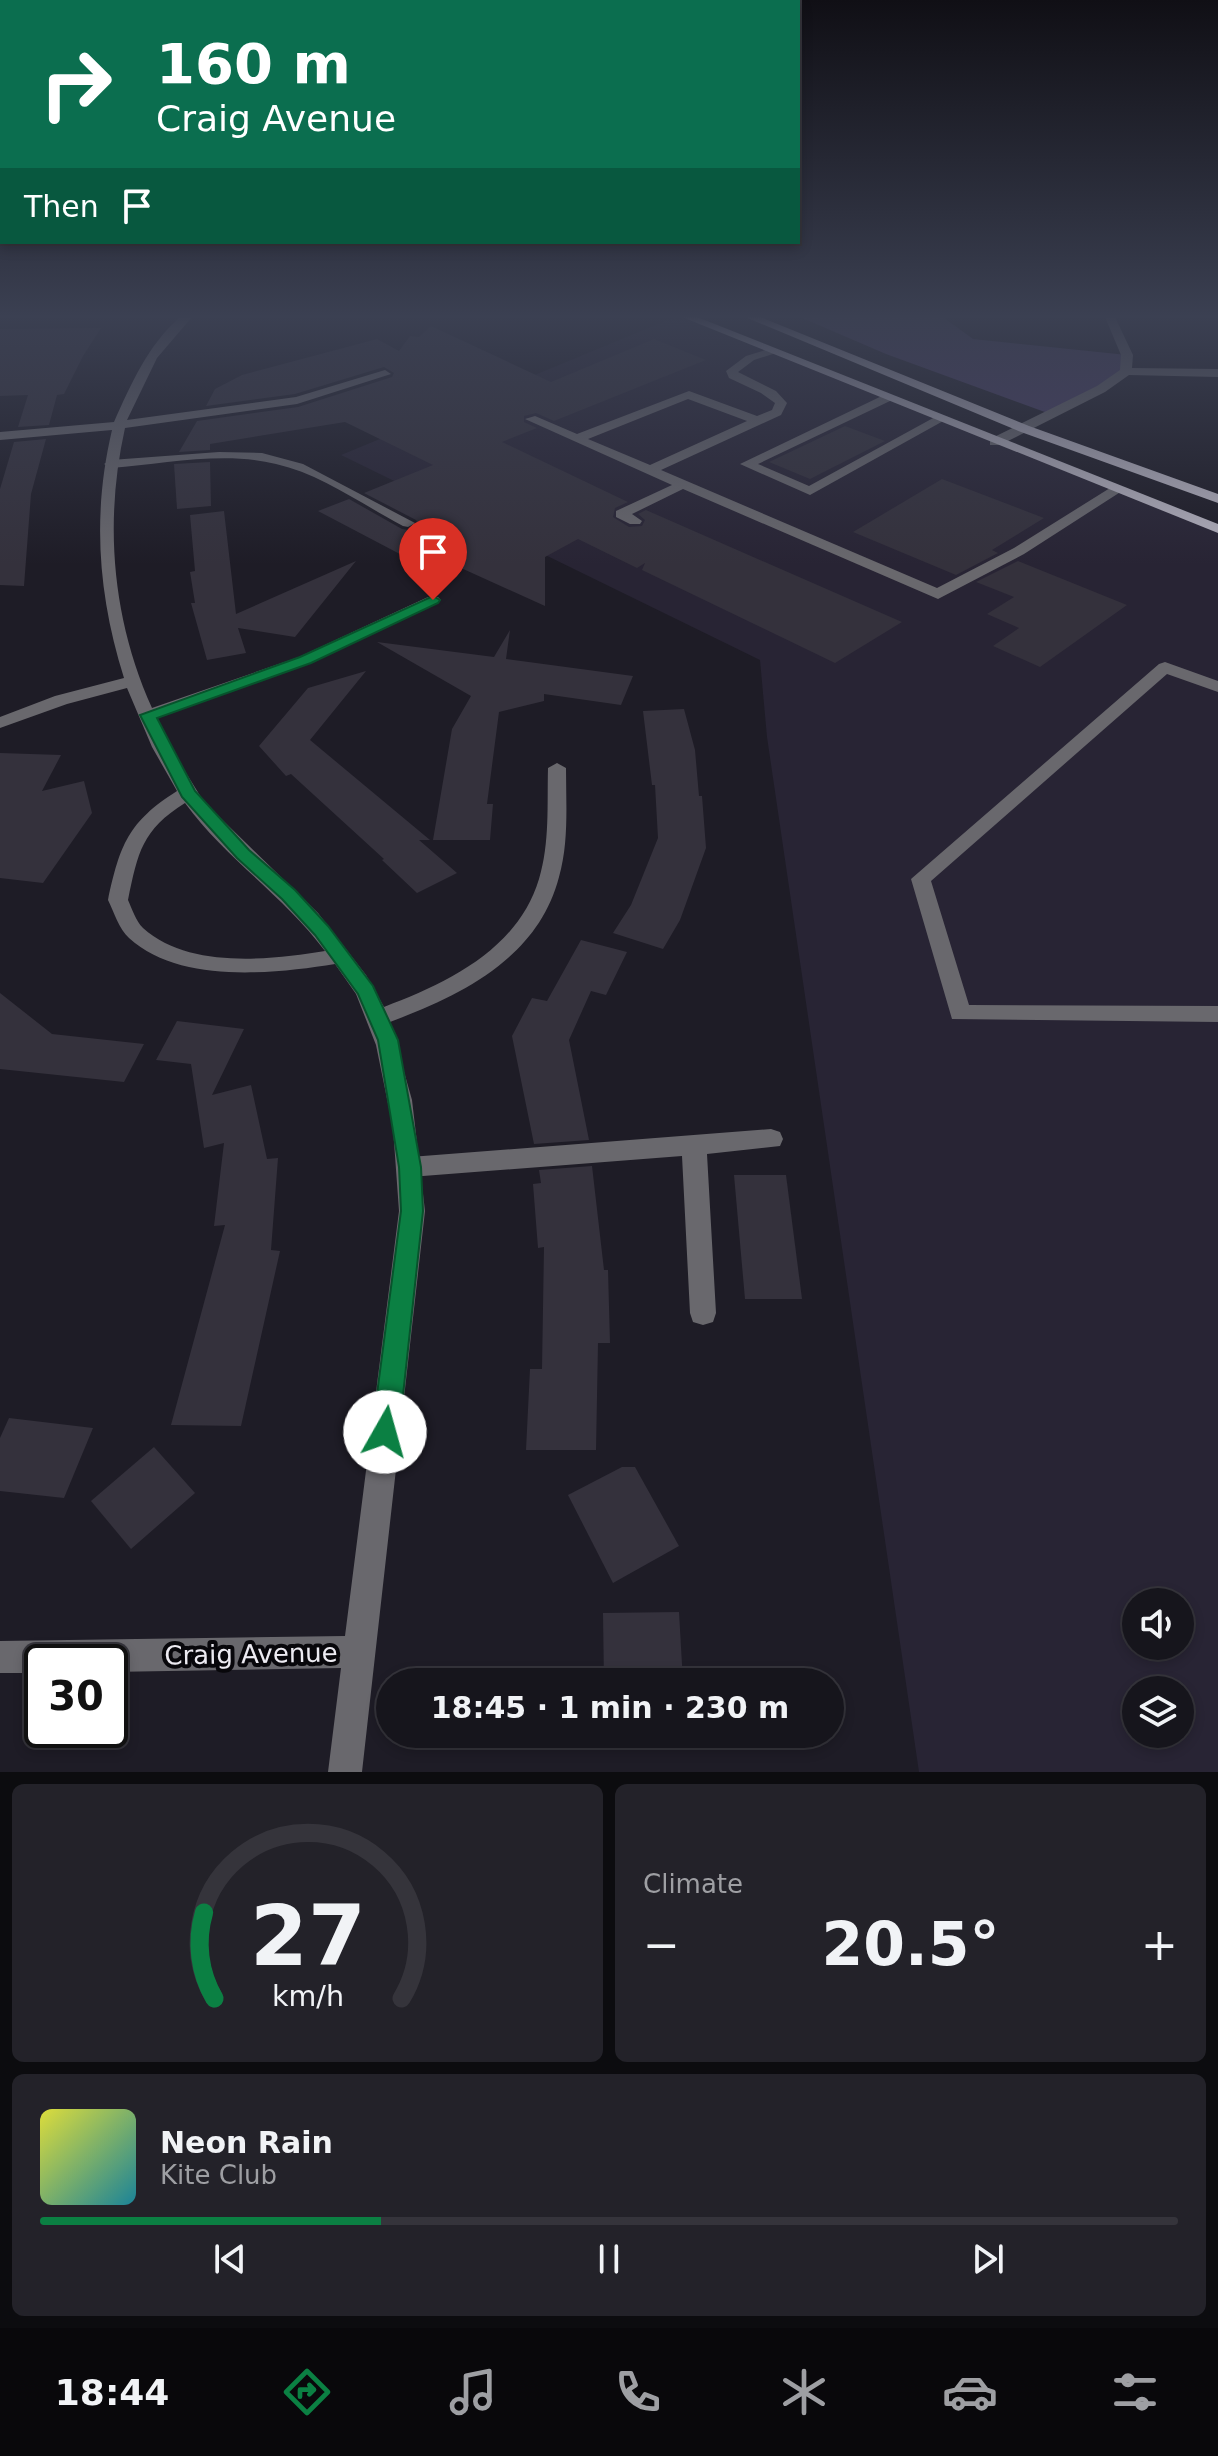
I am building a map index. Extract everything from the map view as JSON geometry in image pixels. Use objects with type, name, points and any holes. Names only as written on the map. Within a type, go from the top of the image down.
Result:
[{"type":"main road","points":[[890,400],[1115,491],[1218,529]]},
{"type":"main road","points":[[954,400],[1025,429],[1218,499]]},
{"type":"main road","points":[[1115,491],[1144,496],[1218,520]]},
{"type":"street","name":"Craig Avenue","points":[[128,400],[111,464],[105,525],[107,576],[114,617],[133,681],[188,793],[243,854],[288,895],[366,991],[388,1040],[410,1167],[412,1211],[345,1772]]},
{"type":"street","points":[[0,436],[119,425],[298,400]]},
{"type":"street","points":[[577,439],[672,400]]},
{"type":"street","points":[[701,400],[758,421]]},
{"type":"street","points":[[650,470],[777,412],[781,403],[779,400]]},
{"type":"street","points":[[882,400],[747,464],[810,491],[939,420]]},
{"type":"street","points":[[995,442],[1081,400]]},
{"type":"street","points":[[531,419],[938,594],[1019,551],[1115,491]]},
{"type":"street","points":[[111,464],[227,457],[274,459],[300,468],[408,523]]},
{"type":"street","points":[[635,521],[621,514],[684,484]]},
{"type":"street","points":[[148,715],[305,660],[433,600]]},
{"type":"street","points":[[1218,687],[1165,667],[921,879],[960,1013],[1218,1014]]},
{"type":"street","points":[[0,723],[61,700],[133,681]]},
{"type":"street","points":[[378,1018],[441,995],[478,972],[513,942],[532,916],[549,880],[554,847],[557,768]]},
{"type":"street","points":[[188,793],[151,815],[133,839],[118,900],[133,931],[171,955],[215,962],[284,966],[340,956]]},
{"type":"street","points":[[410,1167],[771,1139]]},
{"type":"street","points":[[694,1145],[703,1313]]},
{"type":"street","name":"Craig Avenue","points":[[0,1657],[359,1652]]},
{"type":"shaded area","points":[[475,400],[894,400],[1218,529],[1218,1772],[919,1772],[767,737],[760,660],[341,455]]},
{"type":"shaded area","points":[[1011,400],[1078,400],[1053,415]]},
{"type":"building","points":[[27,400],[56,400],[49,425],[18,427]]},
{"type":"building","points":[[209,400],[253,400],[206,406]]},
{"type":"building","points":[[321,400],[607,400],[554,421],[536,413],[524,416],[524,422],[537,428],[502,442],[628,502],[615,508],[613,517],[629,527],[642,526],[645,520],[638,514],[646,510],[902,622],[835,663],[642,570],[645,563],[637,568],[578,539],[545,557],[545,606],[450,563],[415,562],[318,511],[349,499],[402,529],[409,530],[418,524],[416,520],[364,493],[433,465],[345,422],[210,444],[210,450],[179,452],[197,421],[298,407]]},
{"type":"building","points":[[845,426],[885,441],[810,479],[769,462]]},
{"type":"building","points":[[46,439],[31,494],[24,586],[0,585],[0,489],[14,442]]},
{"type":"building","points":[[210,462],[211,506],[177,509],[174,464]]},
{"type":"building","points":[[942,479],[1044,518],[992,550],[998,553],[956,575],[853,532]]},
{"type":"building","points":[[224,511],[236,614],[356,561],[295,637],[238,628],[246,653],[207,660],[191,603],[195,603],[190,572],[195,571],[190,515]]},
{"type":"building","points":[[1018,561],[1127,605],[1040,667],[993,646],[1019,628],[987,614],[1014,597],[976,582]]},
{"type":"building","points":[[510,630],[506,659],[633,676],[621,705],[544,694],[544,701],[499,712],[487,804],[493,804],[490,840],[433,840],[452,729],[471,696],[377,642],[494,657]]},
{"type":"building","points":[[366,671],[310,740],[430,840],[419,840],[457,873],[417,893],[291,774],[286,776],[259,746],[308,688]]},
{"type":"building","points":[[684,709],[695,750],[706,848],[680,920],[663,949],[613,933],[631,905],[658,838],[655,785],[652,785],[643,711]]},
{"type":"building","points":[[0,753],[61,755],[42,791],[84,781],[92,813],[43,883],[0,878]]},
{"type":"building","points":[[581,940],[627,952],[606,995],[591,991],[569,1040],[589,1140],[534,1144],[512,1036],[532,998],[547,1001]]},
{"type":"building","points":[[0,993],[52,1034],[144,1044],[124,1082],[0,1069]]},
{"type":"building","points":[[177,1021],[244,1029],[212,1095],[251,1085],[267,1159],[278,1158],[271,1250],[280,1251],[241,1426],[171,1425],[225,1225],[214,1226],[224,1143],[204,1148],[191,1064],[156,1060]]},
{"type":"building","points":[[592,1166],[604,1270],[608,1270],[610,1343],[598,1343],[596,1450],[526,1450],[530,1369],[542,1369],[544,1247],[538,1248],[533,1184],[541,1183],[539,1170]]},
{"type":"building","points":[[734,1175],[786,1175],[802,1299],[745,1299]]},
{"type":"building","points":[[9,1418],[93,1428],[64,1498],[0,1491],[0,1438]]},
{"type":"building","points":[[154,1447],[195,1493],[131,1549],[91,1501]]},
{"type":"building","points":[[622,1467],[635,1467],[679,1546],[613,1583],[568,1495]]},
{"type":"building","points":[[679,1612],[682,1668],[604,1668],[603,1613]]},
{"type":"route","points":[[385,1432],[412,1211],[410,1167],[388,1040],[366,991],[321,931],[288,895],[243,854],[188,793],[148,715],[305,660],[433,600]]}]
